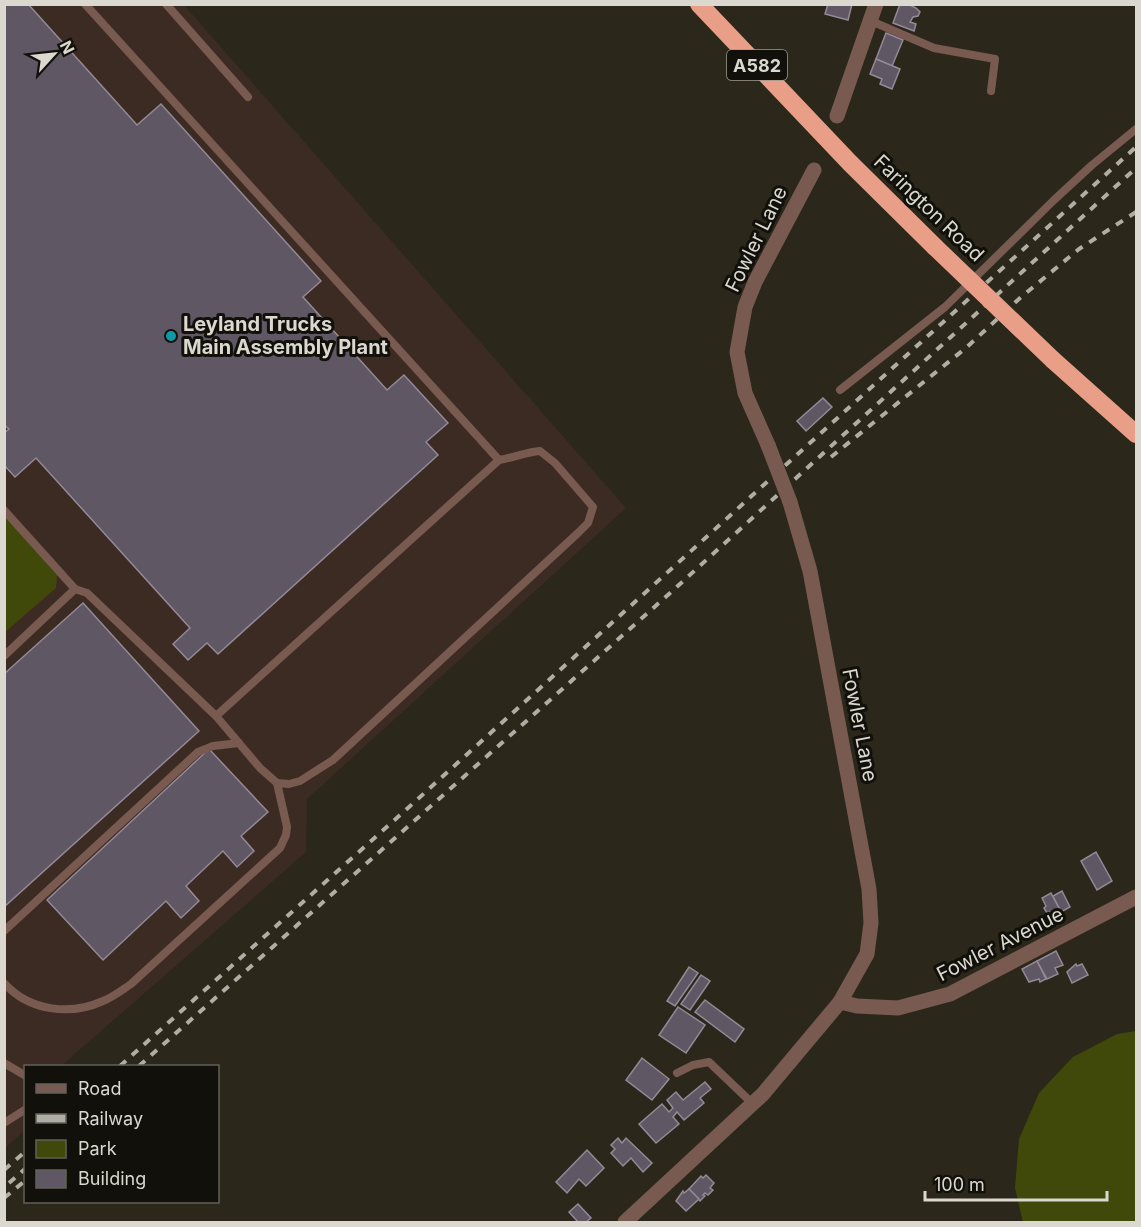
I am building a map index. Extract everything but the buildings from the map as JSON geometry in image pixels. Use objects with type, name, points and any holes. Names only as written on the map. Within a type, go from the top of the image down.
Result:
[{"type":"highway","name":"Farington Road","points":[[699,4],[814,126],[935,247],[1053,360],[1137,434]]},
{"type":"street","points":[[837,116],[876,4]]},
{"type":"street","name":"Fowler Lane","points":[[625,1222],[753,1104],[840,1002],[867,954],[872,923],[869,889],[810,572],[790,502],[745,393],[737,352],[745,307],[755,282],[814,170]]},
{"type":"street","name":"Fowler Avenue","points":[[840,1002],[857,1006],[898,1008],[950,994],[1137,897]]},
{"type":"lane","points":[[85,4],[500,460]]},
{"type":"lane","points":[[166,4],[248,97]]},
{"type":"lane","points":[[871,21],[934,48],[995,59],[991,91]]},
{"type":"lane","points":[[840,390],[945,307],[1054,200],[1092,165],[1137,129]]},
{"type":"lane","points":[[216,717],[500,460],[515,458],[527,452],[540,451],[555,463],[593,507],[588,523],[333,760],[300,781],[289,784],[277,783]]},
{"type":"lane","points":[[4,510],[75,590],[87,593],[216,717],[260,768],[277,783],[287,827],[280,848],[131,984],[103,1002],[60,1011],[26,1000],[4,983]]},
{"type":"lane","points":[[4,656],[75,590]]},
{"type":"lane","points":[[4,931],[198,752],[213,746],[239,743]]},
{"type":"lane","points":[[677,1072],[693,1065],[709,1062],[753,1104]]},
{"type":"lane","points":[[4,1063],[24,1075]]},
{"type":"lane","points":[[4,1123],[24,1110]]},
{"type":"shaded area","points":[[5,5],[184,5],[626,508],[307,799],[306,852],[62,1065],[24,1065],[24,1131],[5,1148]]},
{"type":"green space","points":[[4,514],[57,575],[56,588],[5,632]]},
{"type":"green space","points":[[1136,1031],[1136,1222],[1023,1222],[1015,1188],[1019,1139],[1039,1093],[1073,1057],[1117,1034]]},
{"type":"railway","points":[[121,1065],[1136,147]]},
{"type":"railway","points":[[140,1065],[669,594],[1136,168]]},
{"type":"railway","points":[[831,457],[967,347],[1020,298],[1079,249],[1136,212]]},
{"type":"railway","points":[[4,1170],[24,1153]]},
{"type":"railway","points":[[9,1183],[24,1170]]},
{"type":"railway","points":[[4,1198],[24,1182]]},
{"type":"place","name":"Leyland Trucks Main Assembly Plant","points":[[171,336]]}]
